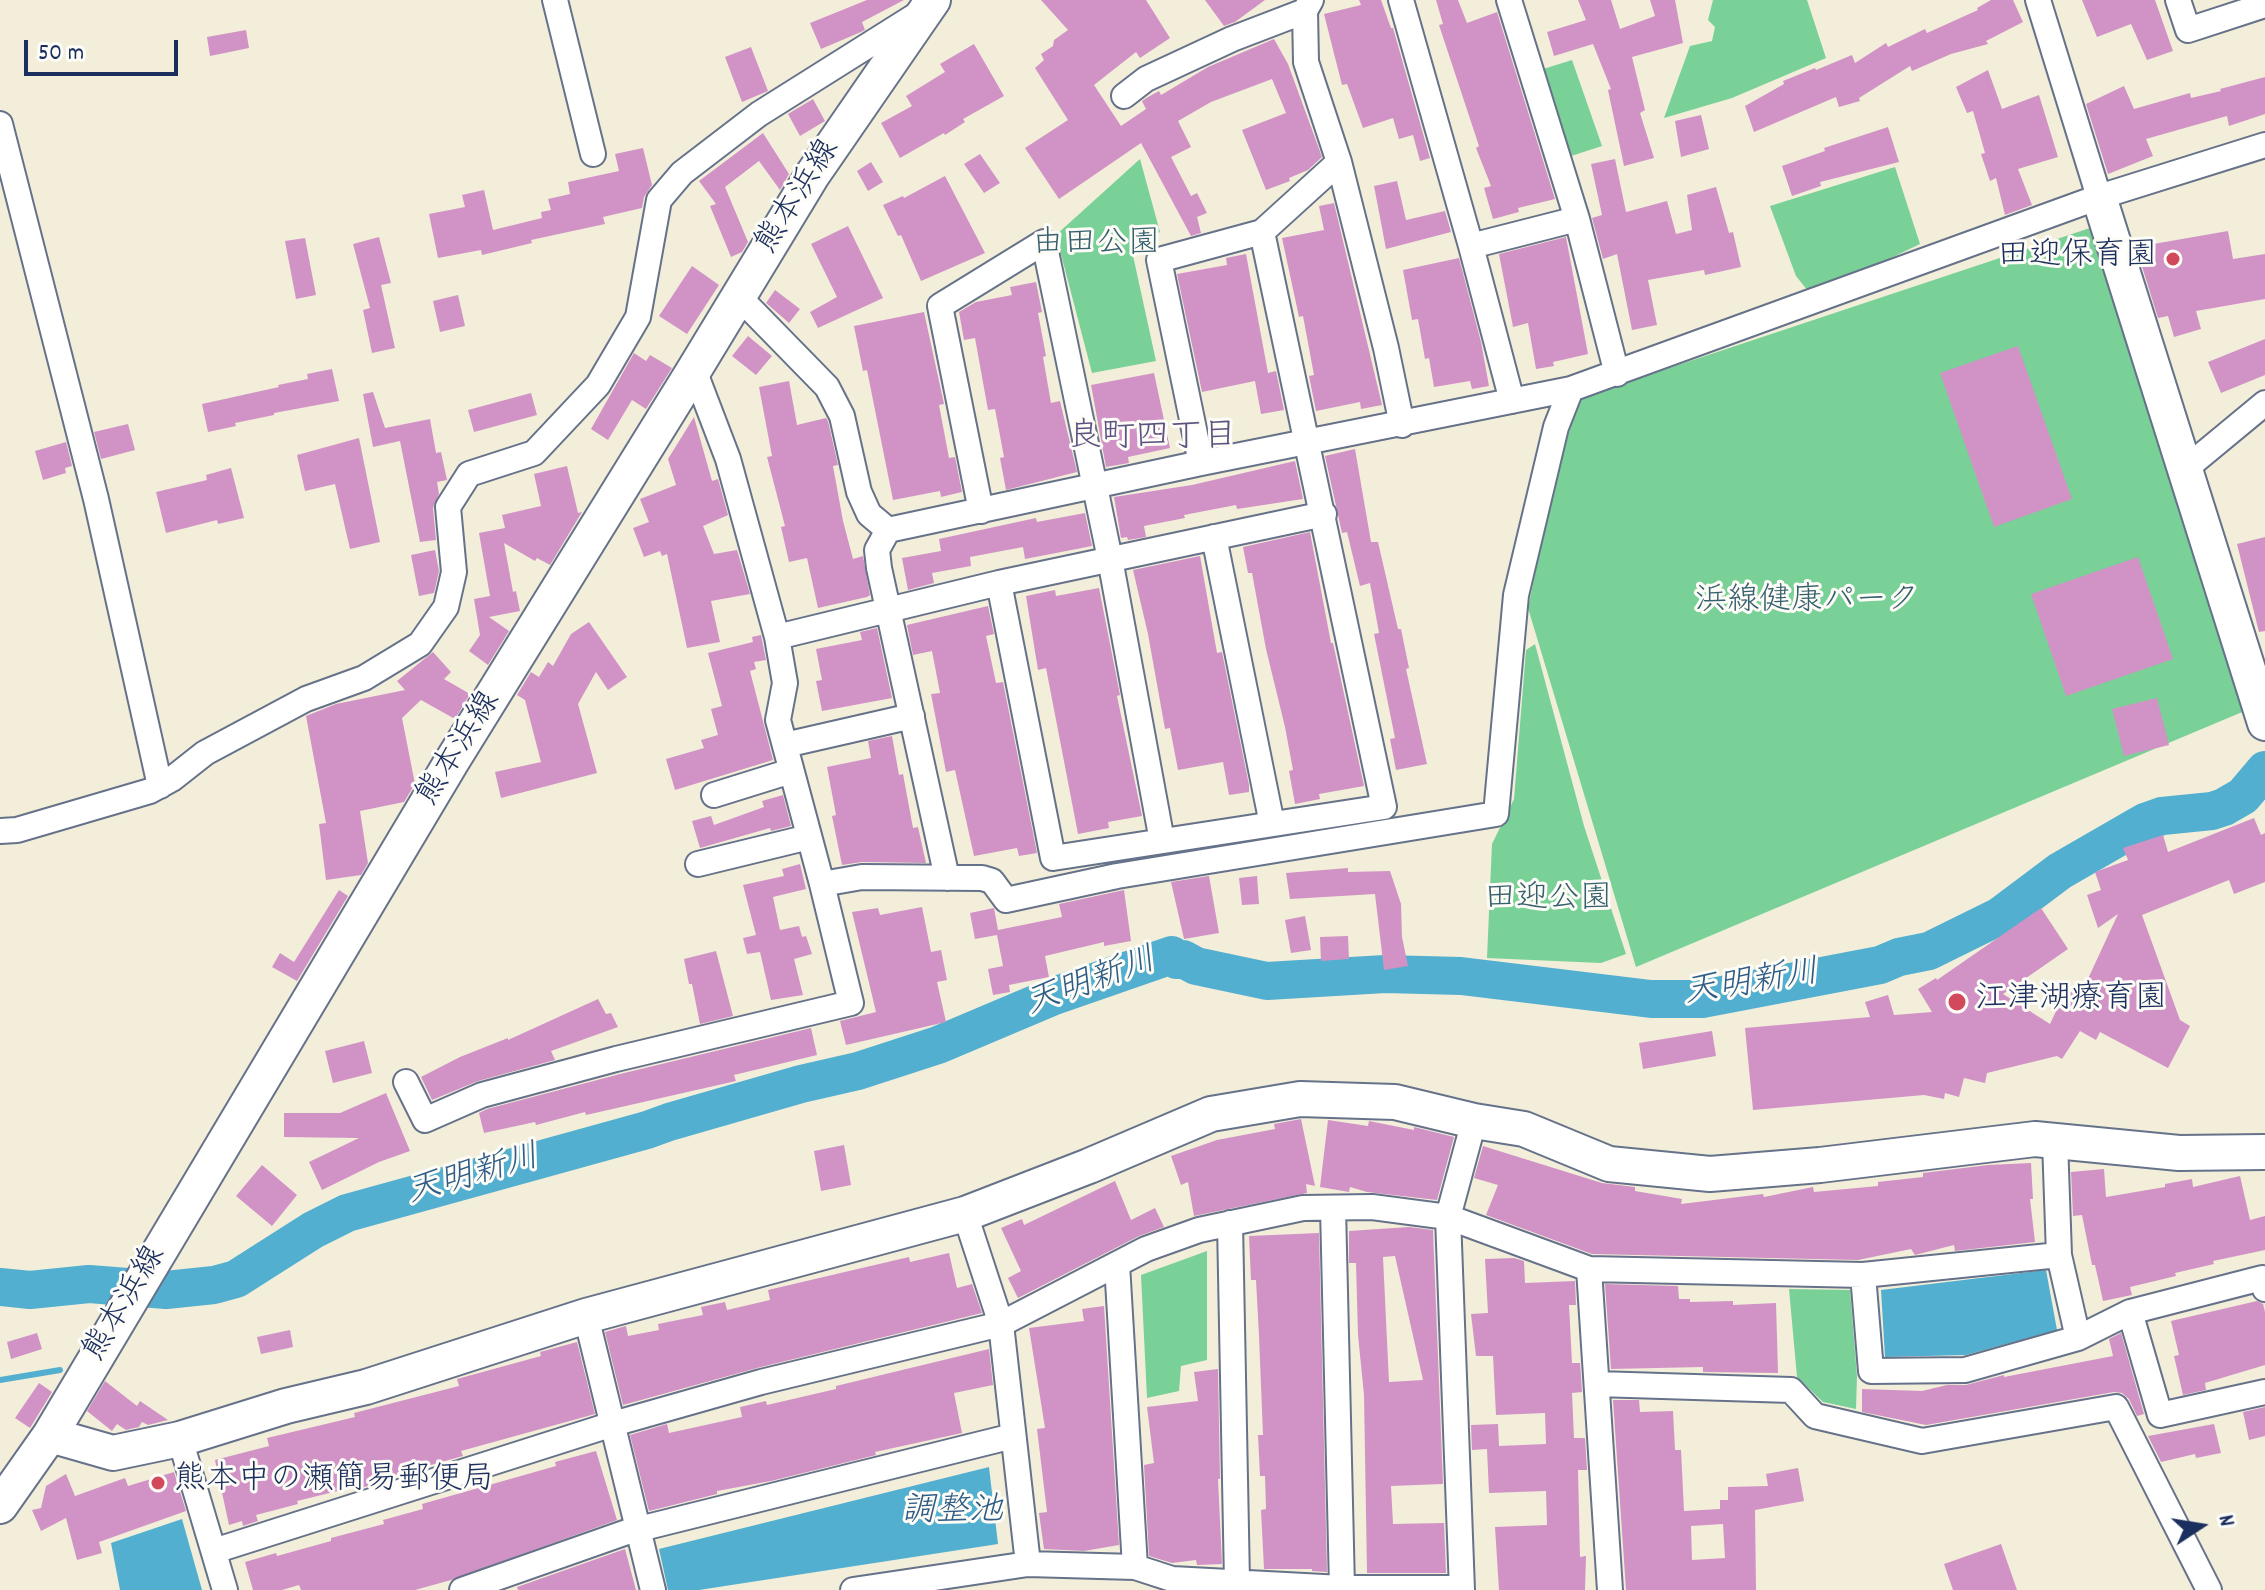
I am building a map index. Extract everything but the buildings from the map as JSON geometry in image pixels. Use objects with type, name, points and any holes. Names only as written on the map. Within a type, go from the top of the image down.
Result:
[{"type":"street","points":[[555,0],[593,154]]},
{"type":"street","points":[[1401,0],[1512,401]]},
{"type":"street","points":[[1509,0],[1577,219],[1617,374]]},
{"type":"street","points":[[2038,0],[2264,721]]},
{"type":"street","points":[[2178,0],[2188,30],[2265,5]]},
{"type":"street","points":[[0,831],[32,826],[150,791],[205,753],[306,699],[364,678],[420,644],[446,607],[454,572],[448,507],[469,474],[534,453],[598,385],[638,317],[659,200],[682,173],[759,114],[930,4]]},
{"type":"street","name":"熊本浜線","points":[[0,1506],[50,1435],[452,761],[813,174],[930,4]]},
{"type":"street","points":[[1124,96],[1146,79],[1308,6],[1306,62],[1339,162],[1402,425]]},
{"type":"street","points":[[0,124],[96,499],[160,786]]},
{"type":"street","points":[[947,878],[877,550],[888,530],[1571,389],[2099,197],[2265,145]]},
{"type":"street","points":[[1201,463],[1159,260],[1262,232],[1339,162]]},
{"type":"street","points":[[1471,246],[1577,219]]},
{"type":"street","points":[[999,583],[1053,858],[1384,807],[1262,232]]},
{"type":"street","points":[[981,511],[940,306],[1044,242],[1110,559],[1162,841]]},
{"type":"street","points":[[739,297],[827,387],[842,416],[859,492],[869,514],[888,530]]},
{"type":"street","points":[[406,1082],[425,1120],[482,1095],[616,1059],[851,1003],[778,720],[785,683],[777,637],[728,459],[694,370]]},
{"type":"street","points":[[822,884],[862,877],[992,881],[1006,900],[1117,876],[1496,814],[1516,595],[1556,427],[1571,389]]},
{"type":"street","points":[[2184,470],[2265,403]]},
{"type":"street","points":[[777,637],[999,583],[1324,514]]},
{"type":"street","points":[[1214,537],[1272,824]]},
{"type":"street","points":[[785,745],[912,716]]},
{"type":"street","points":[[714,795],[791,771]]},
{"type":"street","points":[[698,864],[809,837]]},
{"type":"street","points":[[50,1435],[113,1453],[180,1439],[286,1406],[366,1387],[586,1316],[965,1214],[1211,1114],[1300,1099],[1395,1102],[1474,1121],[1524,1129],[1609,1164],[1710,1174],[1820,1165],[2035,1139],[2179,1153],[2265,1152]]},
{"type":"street","points":[[853,1590],[1028,1564],[1135,1567],[1172,1579],[1342,1588],[1462,1589],[1448,1217],[1474,1121]]},
{"type":"street","points":[[2055,1141],[2059,1255],[2078,1338]]},
{"type":"street","points":[[214,1551],[613,1424],[761,1382],[1001,1324],[1146,1249],[1199,1230],[1303,1208],[1372,1207],[1448,1217],[1589,1269],[1863,1275],[2059,1255]]},
{"type":"street","points":[[1333,1208],[1342,1588]]},
{"type":"street","points":[[965,1214],[1001,1324],[1028,1564]]},
{"type":"street","points":[[1230,1223],[1237,1582]]},
{"type":"street","points":[[1117,1264],[1135,1567]]},
{"type":"street","points":[[1589,1269],[1610,1590]]},
{"type":"street","points":[[1863,1275],[1871,1371],[1965,1370],[2078,1338],[2130,1312],[2262,1278],[2265,1289]]},
{"type":"street","points":[[2130,1312],[2160,1415],[2265,1392]]},
{"type":"street","points":[[586,1316],[653,1590]]},
{"type":"street","points":[[1597,1384],[1791,1390],[1815,1416],[1922,1441],[2116,1407],[2209,1590]]},
{"type":"street","points":[[462,1590],[637,1530],[1013,1436]]},
{"type":"street","points":[[180,1439],[225,1590]]},
{"type":"green space","points":[[1713,0],[1807,0],[1826,58],[1732,98],[1664,118],[1690,46],[1712,41],[1715,27],[1708,20]]},
{"type":"green space","points":[[1572,60],[1602,146],[1562,159],[1537,71]]},
{"type":"green space","name":"由田公園","points":[[1140,159],[1160,232],[1132,251],[1156,361],[1092,373],[1056,235]]},
{"type":"green space","points":[[1895,167],[1920,244],[1812,296],[1796,276],[1770,206]]},
{"type":"green space","name":"浜線健康パーク","points":[[2096,226],[2247,710],[1636,967],[1528,608],[1552,490],[1579,398]]},
{"type":"green space","name":"田迎公園","points":[[1535,644],[1584,826],[1626,954],[1601,963],[1487,958],[1492,844],[1514,799],[1526,650]]},
{"type":"green space","points":[[1207,1251],[1207,1360],[1181,1366],[1179,1391],[1147,1398],[1141,1275]]},
{"type":"green space","points":[[1789,1289],[1850,1290],[1857,1376],[1856,1409],[1823,1402],[1797,1377]]},
{"type":"water","points":[[2046,1270],[2057,1330],[1966,1355],[1885,1357],[1881,1290]]},
{"type":"water","name":"調整池","points":[[989,1467],[998,1544],[699,1590],[668,1590],[659,1549]]},
{"type":"water","points":[[182,1519],[202,1590],[120,1590],[111,1543]]},
{"type":"waterway","name":"天明新川","points":[[0,1287],[30,1290],[89,1284],[166,1290],[214,1285],[236,1279],[313,1230],[347,1213],[801,1084],[858,1071],[938,1045],[1054,996],[1172,955],[1177,960],[1183,959],[1196,966],[1267,981],[1385,974],[1461,976],[1651,999],[1702,999],[1880,965],[1899,957],[1929,951],[2000,916],[2060,871],[2145,822],[2162,816],[2224,807],[2243,796],[2265,770]]},
{"type":"waterway","points":[[0,1380],[60,1370]]},
{"type":"place","name":"田迎保育園","points":[[2173,259]]},
{"type":"place","name":"江津湖療育園","points":[[1957,1002]]},
{"type":"place","name":"熊本中の瀬簡易郵便局","points":[[158,1483]]},
{"type":"district","name":"良町四丁目","points":[[1152,440]]}]
